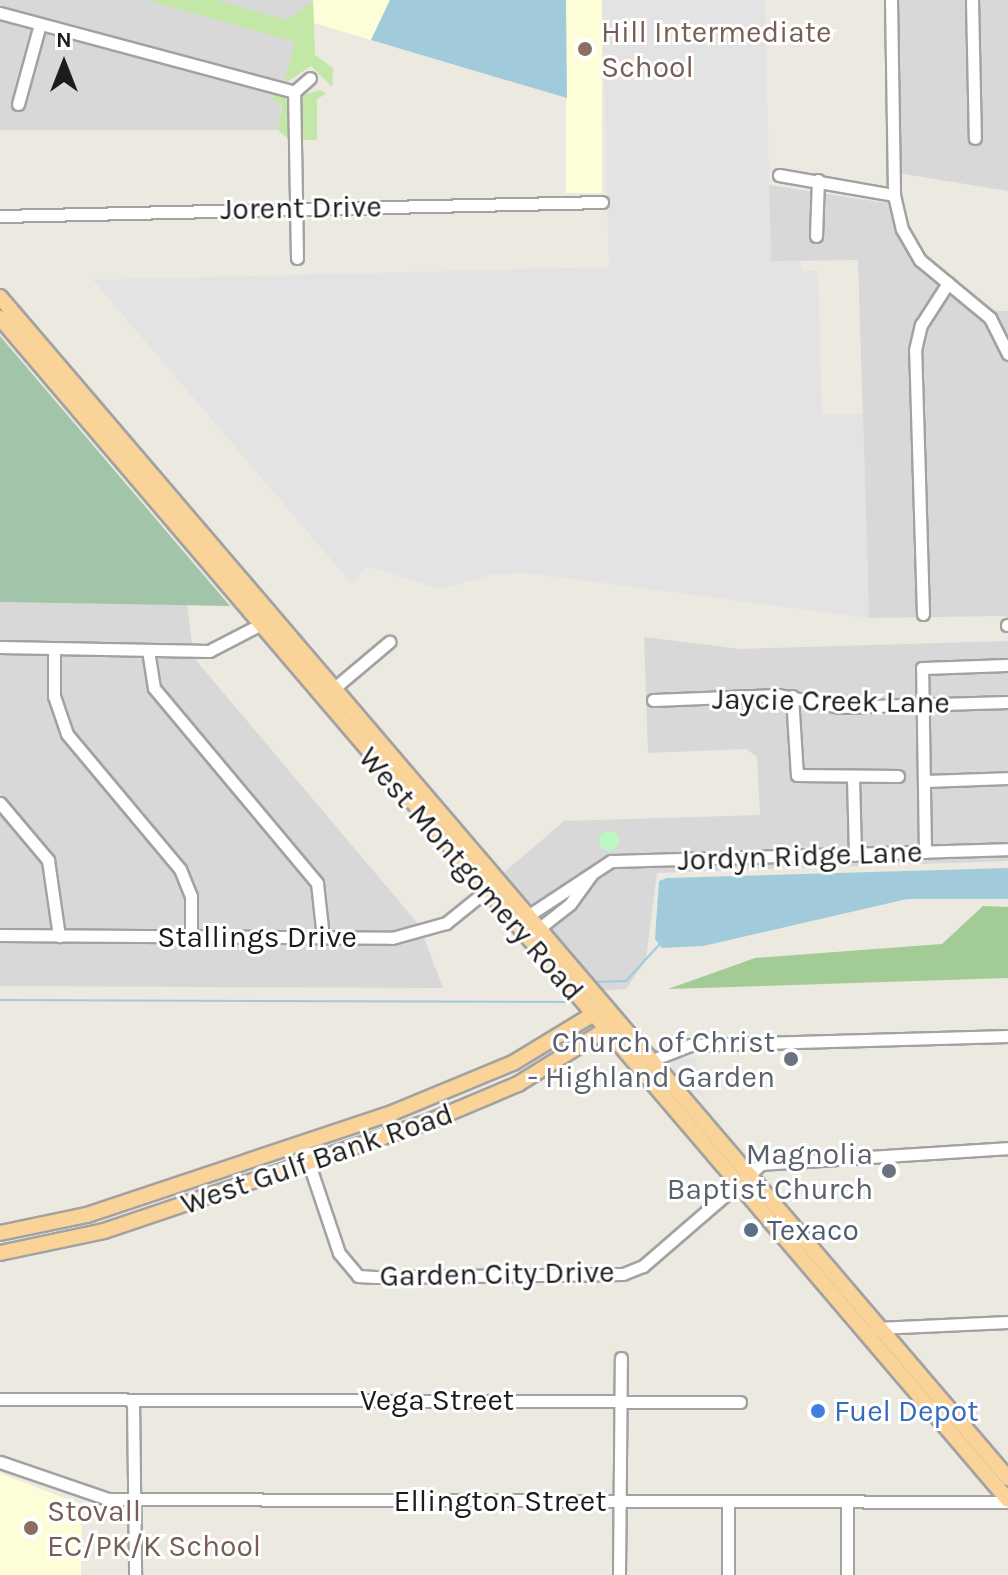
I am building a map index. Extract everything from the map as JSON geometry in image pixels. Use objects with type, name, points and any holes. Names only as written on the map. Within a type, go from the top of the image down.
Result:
[{"type":"main road","name":"West Montgomery Road","points":[[0,297],[265,623],[332,690],[491,886],[537,930],[598,1012]]},
{"type":"main road","name":"West Montgomery Road","points":[[0,318],[742,1178],[879,1328],[1008,1478]]},
{"type":"main road","name":"West Gulf Bank Road","points":[[0,1233],[37,1227],[172,1187],[459,1088],[598,1012]]},
{"type":"main road","name":"West Montgomery Road","points":[[610,1026],[650,1061],[860,1329],[1008,1501]]},
{"type":"main road","name":"West Gulf Bank Road","points":[[0,1253],[40,1246],[179,1207],[466,1107],[610,1026]]},
{"type":"main road","points":[[459,1088],[466,1107]]},
{"type":"main road","points":[[172,1187],[179,1207]]},
{"type":"main road","points":[[37,1227],[40,1246]]},
{"type":"street","points":[[891,0],[894,195],[911,246],[948,283],[990,318],[1008,354]]},
{"type":"street","points":[[972,0],[975,138]]},
{"type":"street","points":[[0,13],[294,92]]},
{"type":"street","points":[[18,104],[40,24]]},
{"type":"street","points":[[297,258],[294,92],[310,78]]},
{"type":"street","points":[[779,175],[894,195]]},
{"type":"street","points":[[816,236],[818,180]]},
{"type":"street","name":"Jorent Drive","points":[[0,216],[602,202]]},
{"type":"street","points":[[923,614],[915,350],[921,325],[948,283]]},
{"type":"street","points":[[0,647],[209,651],[265,623]]},
{"type":"street","points":[[332,690],[389,642]]},
{"type":"street","points":[[54,648],[54,696],[67,734],[180,869],[191,896],[191,937]]},
{"type":"street","points":[[148,650],[154,688],[317,883],[323,937]]},
{"type":"street","points":[[925,852],[922,668],[1008,665]]},
{"type":"street","points":[[792,696],[797,775],[853,778],[898,776]]},
{"type":"street","name":"Jaycie Creek Lane","points":[[653,700],[792,696],[839,707],[1008,702]]},
{"type":"street","points":[[853,778],[855,855]]},
{"type":"street","points":[[924,781],[1008,778]]},
{"type":"street","points":[[0,803],[48,860],[59,936]]},
{"type":"street","name":"Jordyn Ridge Lane","points":[[526,917],[611,861],[1008,849]]},
{"type":"street","points":[[537,930],[570,904],[595,870]]},
{"type":"street","name":"Stallings Drive","points":[[0,935],[323,937],[426,932],[491,886]]},
{"type":"street","points":[[650,1061],[668,1048],[701,1045],[1008,1036]]},
{"type":"street","name":"Garden City Drive","points":[[302,1143],[339,1253],[358,1276],[375,1277],[623,1274],[643,1266],[742,1178],[782,1157],[1008,1148]]},
{"type":"street","points":[[860,1329],[1008,1322]]},
{"type":"street","points":[[619,1575],[621,1358]]},
{"type":"street","name":"Vega Street","points":[[0,1399],[740,1402]]},
{"type":"street","points":[[133,1400],[135,1575]]},
{"type":"street","name":"Ellington Street","points":[[0,1462],[88,1496],[135,1499],[1008,1501]]},
{"type":"street","points":[[728,1501],[728,1575]]},
{"type":"street","points":[[847,1501],[847,1575]]},
{"type":"shaded area","points":[[0,0],[313,0],[314,23],[284,84],[278,130],[0,130]]},
{"type":"shaded area","points":[[313,0],[390,0],[371,40],[314,23]]},
{"type":"shaded area","name":"Hill Intermediate School","points":[[566,0],[602,0],[602,193],[566,193]]},
{"type":"shaded area","points":[[602,0],[765,0],[771,261],[801,261],[801,271],[818,271],[822,414],[863,414],[869,618],[527,573],[494,574],[440,589],[367,566],[352,584],[93,280],[609,267]]},
{"type":"shaded area","points":[[885,0],[1008,0],[1008,191],[898,173],[898,198],[916,247],[989,311],[1008,311],[1008,629],[1005,616],[869,618],[858,260],[771,261],[769,185],[886,203]]},
{"type":"shaded area","points":[[0,336],[230,606],[0,602]]},
{"type":"shaded area","points":[[0,602],[187,605],[194,658],[419,925],[443,988],[0,986]]},
{"type":"shaded area","points":[[644,637],[740,649],[1008,641],[1008,861],[657,873],[646,960],[626,989],[599,991],[501,875],[564,821],[760,815],[757,757],[746,749],[648,753]]},
{"type":"shaded area","points":[[671,1058],[695,1058],[705,1098],[672,1078]]},
{"type":"shaded area","name":"Stovall EC/PK/K School","points":[[0,1473],[82,1505],[81,1575],[0,1575]]},
{"type":"green space","points":[[147,0],[215,0],[287,20],[313,1],[315,55],[333,68],[332,87],[311,66],[284,84],[295,42]]},
{"type":"green space","points":[[320,90],[326,94],[317,99],[317,140],[299,140],[300,96]]},
{"type":"green space","points":[[274,93],[287,99],[290,140],[278,130],[282,103],[272,100]]},
{"type":"green space","points":[[609,831],[616,834],[619,841],[616,848],[609,851],[602,848],[599,841],[602,834]]},
{"type":"green space","points":[[983,906],[1008,907],[1008,978],[668,989],[755,958],[942,944]]},
{"type":"water","points":[[390,0],[566,0],[567,98],[371,40]]},
{"type":"water","points":[[1008,868],[1008,899],[907,899],[703,946],[662,948],[655,939],[659,881],[667,878]]},
{"type":"waterway","points":[[594,982],[626,981],[660,944]]},
{"type":"waterway","points":[[0,1000],[569,1002]]},
{"type":"place","name":"Hill Intermediate School","points":[[585,49]]},
{"type":"place","name":"Church of Christ - Highland Garden","points":[[791,1059]]},
{"type":"place","name":"Magnolia Baptist Church","points":[[889,1171]]},
{"type":"place","name":"Texaco","points":[[751,1230]]},
{"type":"place","name":"Fuel Depot","points":[[818,1411]]},
{"type":"place","name":"Stovall EC/PK/K School","points":[[31,1528]]}]
